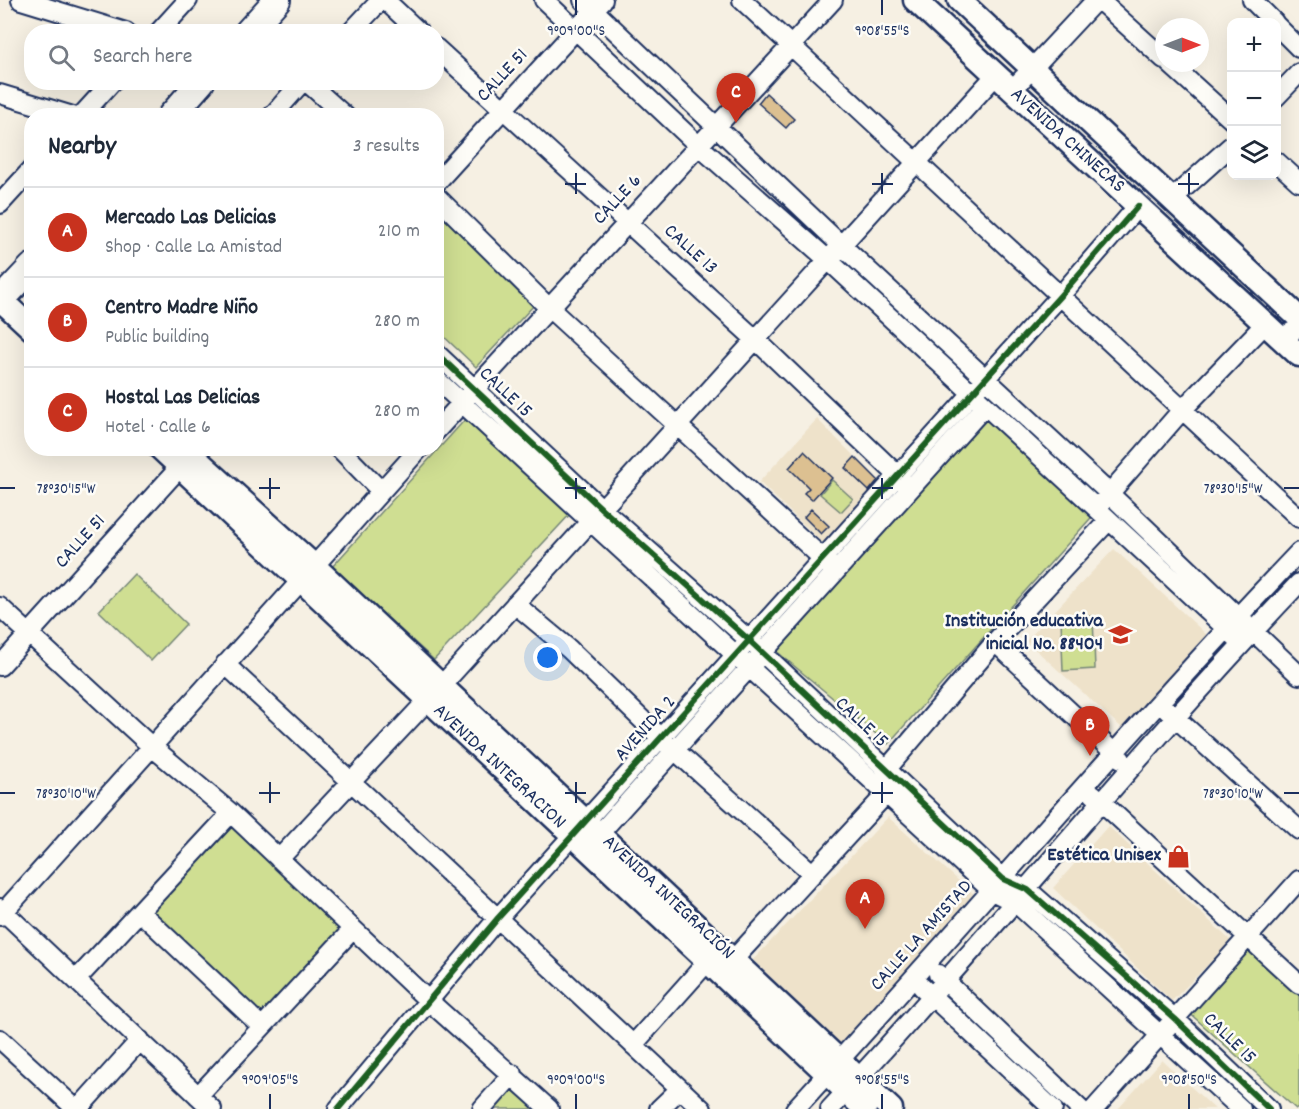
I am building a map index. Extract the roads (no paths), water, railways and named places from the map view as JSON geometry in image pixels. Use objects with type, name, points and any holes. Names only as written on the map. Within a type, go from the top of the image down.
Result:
[{"type":"highway","points":[[255,24],[277,0]]},
{"type":"highway","points":[[183,108],[195,90]]},
{"type":"highway","points":[[3,292],[24,274]]},
{"type":"main road","name":"AVENIDA CHINECAS","points":[[915,0],[1138,206],[1282,330],[1299,355]]},
{"type":"main road","name":"AVENIDA CHINECAS","points":[[959,0],[1032,71],[1299,318]]},
{"type":"main road","points":[[3,292],[24,304]]},
{"type":"main road","points":[[3,292],[24,319]]},
{"type":"main road","name":"AVENIDA INTEGRACIÓN","points":[[189,456],[434,694],[586,830],[720,956],[833,1068],[852,1085],[891,1109]]},
{"type":"main road","points":[[852,1085],[865,1109]]},
{"type":"street","points":[[21,0],[100,24]]},
{"type":"street","points":[[166,24],[188,0]]},
{"type":"street","points":[[359,24],[383,0],[410,24]]},
{"type":"street","points":[[544,0],[699,146],[828,260],[978,401],[1103,514],[1232,622]]},
{"type":"street","points":[[742,0],[1299,518]]},
{"type":"street","name":"CALLE 6","points":[[444,422],[833,0]]},
{"type":"street","points":[[279,859],[434,694],[916,162],[1003,83],[1032,71],[1098,0],[1155,51]]},
{"type":"street","points":[[1252,0],[1269,18]]},
{"type":"street","points":[[593,3],[841,245],[1110,494],[1247,637],[1299,675]]},
{"type":"street","name":"CALLE 51","points":[[444,174],[577,30],[593,3]]},
{"type":"street","points":[[1281,30],[1299,48]]},
{"type":"street","name":"CALLE 13","points":[[444,55],[755,339],[904,482]]},
{"type":"street","points":[[1179,72],[1227,115]]},
{"type":"street","points":[[1281,93],[1299,73]]},
{"type":"street","points":[[88,108],[105,90]]},
{"type":"street","points":[[279,108],[295,90]]},
{"type":"street","points":[[316,90],[336,108]]},
{"type":"street","points":[[0,94],[46,108]]},
{"type":"street","points":[[1172,199],[1227,150]]},
{"type":"street","points":[[1281,166],[1299,182]]},
{"type":"street","points":[[2,197],[24,176]]},
{"type":"street","points":[[444,204],[549,308],[830,564]]},
{"type":"street","name":"AVENIDA 2","points":[[338,1109],[430,1002],[498,918],[668,744],[978,401],[986,378],[1138,206]]},
{"type":"street","points":[[633,1045],[720,956],[813,874],[886,794],[886,770],[1103,514],[1110,494],[1182,410],[1282,330]]},
{"type":"street","name":"CALLE 15","points":[[444,360],[476,388],[596,515],[750,653],[886,770],[998,885],[1022,896],[1175,1019],[1269,1109]]},
{"type":"street","points":[[444,386],[596,515]]},
{"type":"street","name":"CALLE 51","points":[[0,666],[187,456]]},
{"type":"street","points":[[347,456],[381,491]]},
{"type":"street","points":[[212,1109],[1,912],[413,456]]},
{"type":"street","name":"CALLE LA AMISTAD","points":[[795,1109],[914,980],[1159,702],[1299,552]]},
{"type":"street","points":[[830,1109],[1022,896],[1247,637],[1299,583]]},
{"type":"street","points":[[515,604],[569,650],[668,744],[813,874]]},
{"type":"street","points":[[0,608],[151,746],[231,813],[430,1002],[513,1074],[549,1109]]},
{"type":"street","points":[[994,642],[1131,768]]},
{"type":"street","points":[[750,653],[886,794],[998,885]]},
{"type":"street","points":[[225,664],[702,1109]]},
{"type":"street","points":[[1159,702],[1299,830]]},
{"type":"street","points":[[1085,786],[1299,984]]},
{"type":"street","points":[[76,980],[231,813]]},
{"type":"street","points":[[1094,1109],[1299,880]]},
{"type":"street","points":[[1022,896],[1160,1036],[1240,1109]]},
{"type":"street","points":[[140,912],[262,1027]]},
{"type":"street","points":[[198,1096],[353,929]]},
{"type":"street","points":[[927,965],[1080,1109]]},
{"type":"street","points":[[914,980],[1053,1109]]},
{"type":"street","points":[[0,1039],[77,1109],[140,1040]]},
{"type":"street","points":[[482,1109],[513,1074]]},
{"type":"street","points":[[659,1109],[680,1089]]},
{"type":"place","name":"Hostal Las Delicias","points":[[736,123]]},
{"type":"place","name":"Institución educativa inicial No. 88404","points":[[1121,634]]},
{"type":"place","name":"Centro Madre Niño","points":[[1090,756]]},
{"type":"place","name":"Estética Unisex","points":[[1179,856]]},
{"type":"place","name":"Mercado Las Delicias","points":[[865,929]]}]
